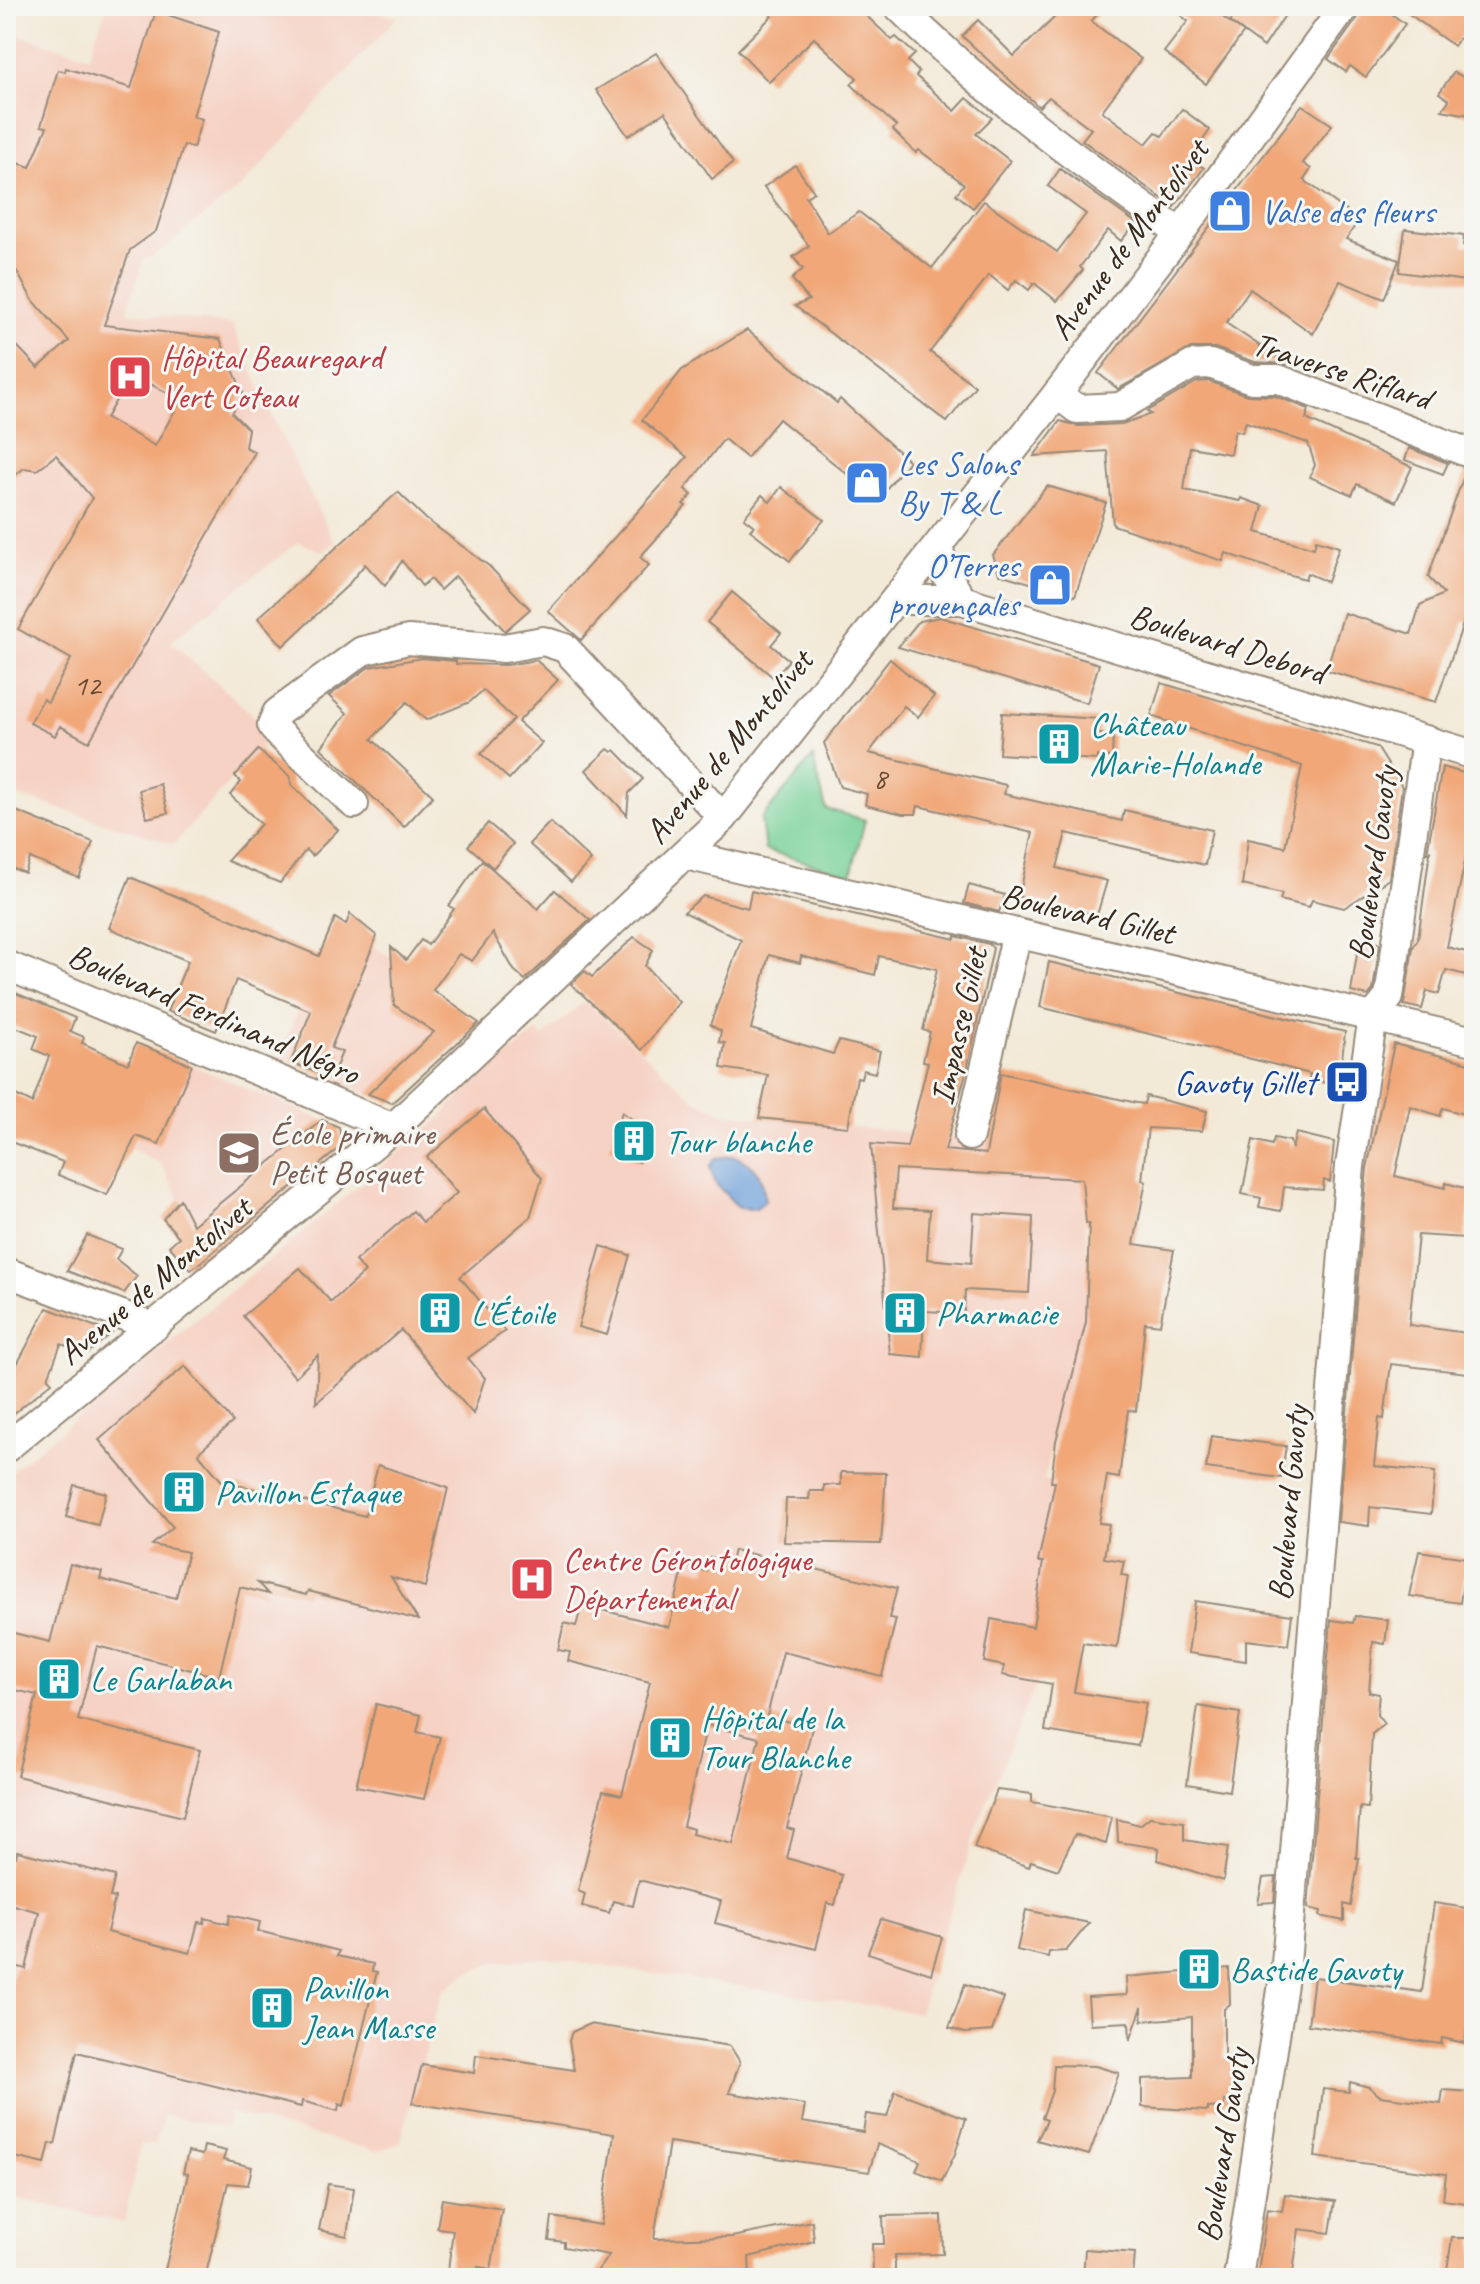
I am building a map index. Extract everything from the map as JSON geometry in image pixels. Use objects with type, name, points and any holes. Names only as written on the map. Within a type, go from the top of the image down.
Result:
[{"type":"street","points":[[898,6],[959,66],[1054,144],[1180,233]]},
{"type":"street","name":"Avenue de Montolivet","points":[[6,1448],[393,1128],[723,818],[1057,394],[1180,233],[1345,6]]},
{"type":"street","name":"Traverse Riflard","points":[[1057,394],[1077,409],[1120,407],[1192,365],[1210,364],[1252,379],[1278,379],[1474,455]]},
{"type":"street","points":[[938,547],[946,574],[962,600]]},
{"type":"street","name":"Boulevard Debord","points":[[897,600],[962,600],[1474,755]]},
{"type":"street","points":[[354,804],[278,733],[272,725],[277,713],[362,651],[408,640],[504,648],[543,641],[565,648],[723,818]]},
{"type":"street","name":"Boulevard Gavoty","points":[[1238,2278],[1286,1964],[1350,1166],[1373,1017],[1389,997],[1426,740]]},
{"type":"street","name":"Boulevard Gillet","points":[[686,855],[1474,1041]]},
{"type":"street","name":"Impasse Gillet","points":[[969,1136],[1017,933]]},
{"type":"street","name":"Boulevard Ferdinand Négro","points":[[6,965],[393,1128]]},
{"type":"street","points":[[6,1272],[154,1327]]},
{"type":"shaded area","name":"Hôpital Beauregard Vert Coteau","points":[[107,6],[346,6],[397,17],[243,185],[151,258],[144,258],[127,312],[232,325],[278,429],[335,543],[324,552],[298,542],[170,642],[252,714],[268,739],[174,844],[6,792],[6,31],[89,56]]},
{"type":"shaded area","name":"École primaire Petit Bosquet","points":[[335,918],[479,1023],[392,1103],[279,1057]]},
{"type":"shaded area","name":"Centre Gérontologique Départemental","points":[[585,1001],[695,1100],[723,1113],[951,1137],[1079,1144],[1089,1280],[1086,1322],[1044,1480],[1073,1486],[1041,1672],[975,1832],[919,2013],[548,1958],[495,1962],[466,1974],[442,1991],[400,2143],[376,2151],[230,2113],[226,2127],[164,2115],[155,2145],[141,2144],[124,2223],[6,2195],[6,1476],[442,1117],[452,1103],[537,1031],[543,1037]]},
{"type":"shaded area","name":"École primaire Petit Bosquet","points":[[170,1056],[339,1127],[342,1146],[209,1254],[161,1164],[132,1148]]},
{"type":"green space","points":[[813,757],[826,809],[865,820],[851,875],[765,850],[761,819]]},
{"type":"water","points":[[733,1156],[753,1167],[763,1185],[765,1201],[755,1209],[739,1208],[716,1184],[710,1167],[716,1158]]},
{"type":"building","points":[[764,6],[856,6],[892,40],[896,37],[915,54],[908,61],[919,72],[916,76],[955,111],[967,98],[992,118],[976,134],[1010,161],[973,208],[956,194],[964,184],[919,150],[916,153],[893,130],[896,126],[851,84],[857,78],[814,38],[769,82],[738,50],[772,16]]},
{"type":"building","points":[[1042,6],[1106,6],[1091,21],[1141,59],[1102,111],[1146,144],[1156,132],[1162,136],[1182,109],[1210,130],[1190,158],[1204,168],[1174,207],[1082,140],[1091,129],[1049,97],[1039,107],[962,36],[978,20],[1014,56],[1054,18]]},
{"type":"building","points":[[1168,6],[1207,6],[1244,32],[1206,84],[1164,52],[1188,21]]},
{"type":"building","points":[[1241,6],[1291,6],[1264,47],[1230,22]]},
{"type":"building","points":[[1362,6],[1381,6],[1405,24],[1366,77],[1350,66],[1346,72],[1328,59],[1359,16]]},
{"type":"building","points":[[1398,6],[1474,6],[1474,17],[1454,46]]},
{"type":"building","points":[[156,11],[219,32],[193,116],[202,119],[193,148],[184,145],[156,231],[130,250],[104,325],[220,339],[243,393],[232,413],[248,429],[245,447],[255,452],[89,742],[60,726],[55,736],[30,723],[43,699],[48,702],[71,659],[18,629],[92,498],[56,455],[37,470],[24,468],[6,483],[6,334],[38,368],[69,341],[32,299],[6,252],[6,159],[30,167],[47,127],[41,126],[58,70],[65,72],[66,68],[131,88]],"holes":[[[131,374],[181,400],[155,446],[106,418]]]},
{"type":"building","points":[[656,53],[733,163],[712,179],[665,112],[628,136],[596,90]]},
{"type":"building","points":[[1474,66],[1474,116],[1442,110],[1449,100],[1439,93],[1454,72],[1465,78]]},
{"type":"building","points":[[1302,105],[1332,125],[1303,163],[1311,169],[1304,180],[1359,220],[1346,239],[1399,260],[1384,299],[1340,281],[1313,334],[1250,289],[1226,323],[1287,364],[1255,362],[1215,348],[1191,348],[1118,389],[1098,373]]},
{"type":"building","points":[[795,165],[814,192],[806,197],[828,233],[859,212],[932,268],[984,201],[1057,252],[1086,214],[1048,186],[1060,169],[1136,223],[1121,241],[1108,230],[1080,267],[1083,270],[1057,301],[1034,283],[1029,290],[1016,280],[1008,290],[989,275],[930,352],[975,386],[947,422],[795,306],[809,300],[792,279],[803,269],[793,257],[809,246],[764,187]]},
{"type":"building","points":[[1405,229],[1464,236],[1463,245],[1474,246],[1474,282],[1399,272]]},
{"type":"building","points":[[747,330],[837,403],[840,399],[909,461],[878,499],[779,419],[747,458],[724,439],[685,489],[692,495],[683,504],[686,506],[640,557],[649,565],[581,640],[548,611],[687,457],[642,420],[682,370]]},
{"type":"building","points":[[1208,381],[1247,395],[1275,396],[1309,409],[1306,419],[1412,467],[1396,502],[1357,484],[1352,495],[1310,477],[1315,465],[1308,443],[1246,422],[1242,432],[1235,430],[1230,454],[1190,447],[1184,490],[1240,501],[1241,498],[1263,506],[1256,532],[1314,548],[1316,540],[1339,547],[1327,582],[1307,573],[1305,579],[1287,574],[1226,553],[1223,561],[1113,525],[1107,451],[1034,456],[1060,421],[1078,426],[1122,424],[1151,414],[1147,411],[1197,382]]},
{"type":"building","points":[[1409,448],[1448,463],[1443,474],[1405,460]]},
{"type":"building","points":[[1466,470],[1474,472],[1474,610],[1469,622],[1464,621],[1436,702],[1326,670],[1344,613],[1411,634],[1420,605],[1444,594],[1428,577]]},
{"type":"building","points":[[1047,486],[1106,503],[1075,596],[999,574],[993,555]]},
{"type":"building","points":[[781,487],[824,520],[790,561],[750,530],[754,526],[744,518],[762,495],[770,502]]},
{"type":"building","points":[[398,492],[426,519],[489,566],[530,609],[505,631],[455,576],[440,590],[430,579],[422,586],[402,561],[385,586],[365,564],[347,586],[283,646],[258,618]]},
{"type":"building","points":[[732,592],[781,633],[771,645],[789,660],[774,678],[707,622]]},
{"type":"building","points":[[940,617],[1099,664],[1087,703],[898,647],[919,621]]},
{"type":"building","points":[[422,658],[456,661],[456,664],[507,665],[536,660],[558,680],[518,722],[542,743],[509,779],[481,754],[514,719],[483,690],[470,702],[426,720],[407,702],[372,739],[433,796],[404,827],[321,748],[347,713],[329,696],[369,667]]},
{"type":"building","points":[[890,659],[934,696],[918,717],[904,706],[869,753],[1006,785],[1004,794],[1122,821],[1124,810],[1212,830],[1205,865],[1066,833],[1057,868],[1107,881],[1097,915],[1019,897],[1033,833],[918,806],[916,814],[903,814],[865,805],[867,794],[840,787],[824,743]]},
{"type":"building","points":[[1161,683],[1377,747],[1402,787],[1389,879],[1344,908],[1312,900],[1309,907],[1280,900],[1282,894],[1242,885],[1248,839],[1285,847],[1302,766],[1151,716]]},
{"type":"building","name":"Château Marie-Holande","points":[[1002,713],[1099,719],[1098,734],[1113,735],[1112,757],[1097,756],[1097,760],[999,754]]},
{"type":"building","points":[[608,749],[612,752],[615,750],[643,779],[629,793],[627,815],[586,770]]},
{"type":"building","points":[[258,750],[290,776],[291,784],[338,830],[312,856],[306,850],[280,883],[227,861],[261,824],[230,795],[241,782],[235,776]]},
{"type":"building","points":[[1442,767],[1474,776],[1474,818],[1447,947],[1474,954],[1474,977],[1446,970],[1439,994],[1427,991],[1422,1009],[1404,1005],[1413,947],[1418,939],[1430,851],[1427,853]]},
{"type":"building","points":[[160,784],[168,813],[147,818],[139,790]]},
{"type":"building","points":[[6,807],[93,842],[79,878],[30,858],[25,873],[6,866]]},
{"type":"building","points":[[550,822],[591,860],[571,882],[529,844]]},
{"type":"building","points":[[488,823],[513,844],[493,868],[468,846]]},
{"type":"building","points":[[482,860],[538,909],[555,890],[590,920],[525,980],[514,970],[493,933],[472,961],[459,954],[433,990],[479,1023],[392,1103],[368,1094],[434,1032],[394,1005],[391,947],[406,960],[421,940],[428,945],[454,909],[449,906]]},
{"type":"building","points":[[130,877],[319,956],[335,918],[346,925],[350,914],[377,936],[331,1048],[342,1052],[331,1079],[291,1062],[311,1011],[236,980],[216,1031],[167,1011],[188,961],[109,928]]},
{"type":"building","points":[[969,885],[1005,895],[999,912],[964,903]]},
{"type":"building","points":[[751,891],[955,939],[955,936],[989,944],[993,948],[968,1065],[945,1150],[986,1154],[1001,1073],[1137,1103],[1144,1104],[1146,1096],[1207,1111],[1202,1131],[1148,1128],[1142,1180],[1146,1181],[1134,1244],[1174,1250],[1160,1325],[1145,1323],[1136,1411],[1128,1410],[1119,1478],[1107,1476],[1099,1523],[1109,1524],[1104,1558],[1124,1561],[1121,1575],[1128,1576],[1118,1642],[1116,1648],[1083,1643],[1074,1692],[1146,1703],[1138,1746],[1045,1731],[1052,1684],[1002,1675],[1004,1666],[984,1662],[991,1619],[1033,1627],[1043,1562],[1038,1562],[1055,1482],[1051,1482],[1056,1441],[1086,1322],[1089,1224],[1086,1223],[1082,1179],[896,1169],[893,1208],[930,1210],[927,1259],[971,1263],[974,1213],[1033,1217],[1029,1293],[965,1290],[964,1313],[924,1311],[922,1357],[890,1354],[871,1144],[907,1147],[928,1062],[923,1061],[930,1032],[923,1030],[937,969],[879,956],[875,975],[801,956],[800,963],[769,955],[751,1029],[833,1054],[839,1041],[880,1051],[875,1073],[863,1070],[861,1078],[857,1077],[848,1127],[759,1118],[768,1075],[721,1068],[725,1043],[719,1042],[721,1031],[710,1025],[741,940],[684,912],[703,896],[748,908]]},
{"type":"building","points":[[634,937],[653,950],[645,966],[679,1002],[642,1050],[571,984],[585,971],[592,977]]},
{"type":"building","points":[[1359,941],[1380,943],[1373,990],[1368,996],[1351,992]]},
{"type":"building","points":[[1049,962],[1345,1032],[1339,1086],[1309,1079],[1310,1074],[1280,1066],[1040,1007]]},
{"type":"building","points":[[6,989],[75,1018],[70,1031],[84,1037],[82,1043],[128,1064],[136,1043],[192,1065],[159,1144],[136,1136],[107,1195],[58,1175],[63,1162],[6,1140],[6,1090],[32,1103],[49,1056],[33,1049],[38,1036],[6,1023]]},
{"type":"building","points":[[1394,1044],[1474,1064],[1474,1117],[1443,1108],[1440,1116],[1410,1106],[1395,1176],[1445,1188],[1446,1183],[1472,1190],[1465,1238],[1418,1235],[1409,1325],[1474,1334],[1474,1367],[1468,1366],[1467,1373],[1391,1364],[1384,1419],[1379,1418],[1374,1466],[1435,1472],[1431,1514],[1370,1507],[1369,1526],[1338,1522],[1367,1168]]},
{"type":"building","points":[[484,1109],[542,1178],[530,1217],[460,1277],[505,1331],[468,1358],[485,1378],[473,1414],[401,1330],[316,1403],[318,1355],[295,1377],[243,1316],[300,1268],[331,1302],[365,1272],[355,1261],[413,1211],[423,1222],[457,1193],[427,1157]]},
{"type":"building","name":"Tour blanche","points":[[622,1112],[650,1132],[639,1162],[610,1147]]},
{"type":"building","points":[[322,1120],[339,1127],[342,1146],[191,1270],[169,1246],[179,1237],[163,1219],[180,1199],[193,1225]]},
{"type":"building","points":[[1296,1133],[1334,1142],[1330,1182],[1324,1180],[1323,1190],[1284,1187],[1281,1211],[1259,1207],[1261,1198],[1242,1194],[1253,1140],[1272,1145],[1274,1138],[1290,1141],[1292,1149]]},
{"type":"building","points":[[87,1235],[122,1249],[116,1259],[137,1276],[124,1293],[67,1271]]},
{"type":"building","points":[[601,1246],[630,1255],[607,1335],[578,1327]]},
{"type":"building","points":[[47,1308],[112,1333],[88,1353],[61,1344],[48,1378],[52,1382],[6,1420],[6,1385]]},
{"type":"building","points":[[185,1366],[233,1422],[198,1453],[231,1492],[239,1485],[365,1516],[378,1465],[448,1488],[425,1587],[391,1577],[418,1620],[308,1591],[306,1595],[258,1583],[268,1594],[240,1587],[219,1677],[97,1646],[78,1720],[200,1750],[183,1817],[17,1776],[37,1695],[6,1688],[6,1631],[50,1642],[70,1564],[102,1572],[100,1579],[176,1598],[188,1552],[152,1545],[173,1527],[99,1440]]},
{"type":"building","points":[[1211,1436],[1286,1446],[1281,1478],[1206,1468]]},
{"type":"building","points":[[841,1472],[886,1473],[881,1544],[784,1542],[786,1499],[809,1499],[810,1491],[824,1491],[824,1485],[841,1485]]},
{"type":"building","points":[[74,1485],[106,1493],[98,1525],[66,1517]]},
{"type":"building","points":[[734,1550],[897,1588],[889,1618],[896,1619],[882,1676],[783,1652],[767,1716],[812,1728],[787,1828],[794,1830],[787,1858],[842,1875],[835,1905],[827,1903],[816,1949],[715,1923],[721,1901],[639,1880],[633,1906],[613,1901],[609,1913],[582,1906],[585,1894],[578,1891],[603,1791],[622,1795],[650,1682],[568,1661],[570,1652],[558,1650],[564,1623],[576,1626],[582,1605],[669,1627],[684,1566],[706,1571],[710,1557],[731,1562]],"holes":[[[707,1725],[759,1738],[733,1844],[692,1834],[693,1829],[683,1826]]]},
{"type":"building","points":[[1419,1551],[1467,1558],[1460,1603],[1409,1596]]},
{"type":"building","points":[[1195,1601],[1292,1615],[1288,1645],[1246,1640],[1246,1661],[1188,1653]]},
{"type":"building","points":[[1355,1616],[1388,1620],[1385,1644],[1373,1642],[1369,1692],[1379,1694],[1377,1715],[1384,1724],[1372,1734],[1368,1808],[1360,1807],[1356,1858],[1359,1858],[1351,1906],[1344,1904],[1344,1921],[1320,1916],[1321,1911],[1308,1908],[1331,1620],[1353,1623]]},
{"type":"building","points":[[376,1704],[421,1715],[417,1732],[440,1737],[424,1799],[356,1786]]},
{"type":"building","points":[[1198,1706],[1240,1713],[1229,1791],[1187,1784]]},
{"type":"building","points":[[997,1790],[1032,1794],[1032,1802],[1112,1817],[1106,1844],[1075,1834],[1058,1870],[1031,1861],[1029,1867],[974,1848]]},
{"type":"building","points":[[1150,1817],[1184,1822],[1184,1840],[1228,1847],[1223,1881],[1158,1860],[1159,1848],[1118,1842],[1117,1819],[1140,1825]]},
{"type":"building","name":"Pavillon Jean Masse","points":[[17,1851],[115,1876],[110,1897],[115,1898],[107,1932],[190,1953],[198,1922],[204,1923],[205,1918],[228,1924],[230,1915],[260,1922],[258,1931],[339,1951],[337,1956],[373,1964],[372,1971],[377,1972],[344,2106],[339,2104],[338,2111],[302,2101],[301,2107],[77,2052],[55,2144],[50,2143],[45,2164],[6,2155],[6,2002],[15,1966],[26,1969],[39,1912],[6,1903],[6,1868],[9,1855],[16,1857]]},
{"type":"building","points":[[1276,1877],[1274,1902],[1258,1903],[1263,1878]]},
{"type":"building","points":[[1434,1903],[1474,1909],[1474,1976],[1465,2043],[1442,2038],[1441,2044],[1308,2025],[1314,1977],[1422,1992]]},
{"type":"building","points":[[1026,1910],[1089,1923],[1066,1951],[1049,1952],[1048,1957],[1017,1950]]},
{"type":"building","points":[[881,1919],[942,1937],[931,1974],[868,1953]]},
{"type":"building","points":[[1229,1968],[1230,2004],[1224,2009],[1224,2058],[1232,2057],[1232,2103],[1224,2101],[1224,2107],[1208,2108],[1208,2111],[1142,2107],[1142,2079],[1192,2077],[1192,2017],[1142,2021],[1142,2007],[1130,2041],[1129,2022],[1090,2024],[1088,1997],[1127,1995],[1126,1977]]},
{"type":"building","points":[[965,1984],[1004,1998],[992,2031],[965,2033],[949,2028]]},
{"type":"building","points":[[589,2024],[730,2046],[740,2062],[729,2093],[805,2105],[802,2122],[863,2132],[866,2114],[887,2117],[895,2091],[966,2118],[955,2154],[942,2181],[916,2171],[920,2161],[877,2144],[869,2172],[669,2142],[654,2239],[732,2237],[812,2221],[814,2241],[749,2257],[750,2278],[592,2278],[609,2255],[564,2247],[564,2242],[549,2240],[552,2217],[601,2225],[614,2134],[412,2103],[422,2065],[474,2073],[476,2055],[574,2070],[569,2041],[572,2032]]},
{"type":"building","points":[[1054,2065],[1095,2066],[1119,2073],[1089,2155],[1037,2140],[1047,2120],[1042,2118],[1052,2091]]},
{"type":"building","points":[[1350,2082],[1369,2087],[1380,2096],[1441,2104],[1443,2090],[1471,2092],[1469,2108],[1474,2109],[1474,2115],[1468,2157],[1474,2158],[1474,2204],[1443,2200],[1446,2174],[1315,2157],[1323,2089],[1349,2092]]},
{"type":"building","points":[[204,2146],[226,2151],[223,2160],[252,2167],[248,2185],[228,2183],[205,2278],[163,2278],[188,2174],[183,2173],[188,2152],[202,2155]]},
{"type":"building","points":[[328,2184],[354,2188],[347,2236],[319,2230]]},
{"type":"building","points":[[1285,2194],[1335,2201],[1330,2233],[1299,2229],[1293,2273],[1258,2272],[1267,2209],[1282,2211]]},
{"type":"building","points":[[442,2199],[502,2209],[491,2269],[478,2267],[476,2278],[447,2278],[453,2230],[437,2228]]},
{"type":"building","points":[[942,2215],[943,2254],[895,2255],[895,2271],[873,2272],[872,2244],[884,2244],[883,2216]]},
{"type":"building","points":[[1452,2238],[1474,2238],[1474,2277],[1446,2276]]},
{"type":"building","points":[[1085,2249],[1135,2253],[1133,2278],[1083,2278]]},
{"type":"place","name":"Valse des fleurs","points":[[1230,211]]},
{"type":"place","name":"Hôpital Beauregard Vert Coteau","points":[[130,377]]},
{"type":"place","name":"Les Salons By T & L","points":[[867,483]]},
{"type":"place","name":"O’Terres provençales","points":[[1050,585]]},
{"type":"place","name":"Château Marie-Holande","points":[[1059,744]]},
{"type":"place","name":"Gavoty Gillet","points":[[1347,1082]]},
{"type":"place","name":"Tour blanche","points":[[634,1141]]},
{"type":"place","name":"École primaire Petit Bosquet","points":[[239,1153]]},
{"type":"place","name":"L'Étoile","points":[[440,1313]]},
{"type":"place","name":"Pharmacie","points":[[905,1313]]},
{"type":"place","name":"Pavillon Estaque","points":[[184,1492]]},
{"type":"place","name":"Centre Gérontologique Départemental","points":[[532,1579]]},
{"type":"place","name":"Le Garlaban","points":[[59,1679]]},
{"type":"place","name":"Hôpital de la Tour Blanche","points":[[670,1738]]},
{"type":"place","name":"Bastide Gavoty","points":[[1199,1969]]},
{"type":"place","name":"Pavillon Jean Masse","points":[[272,2008]]}]
